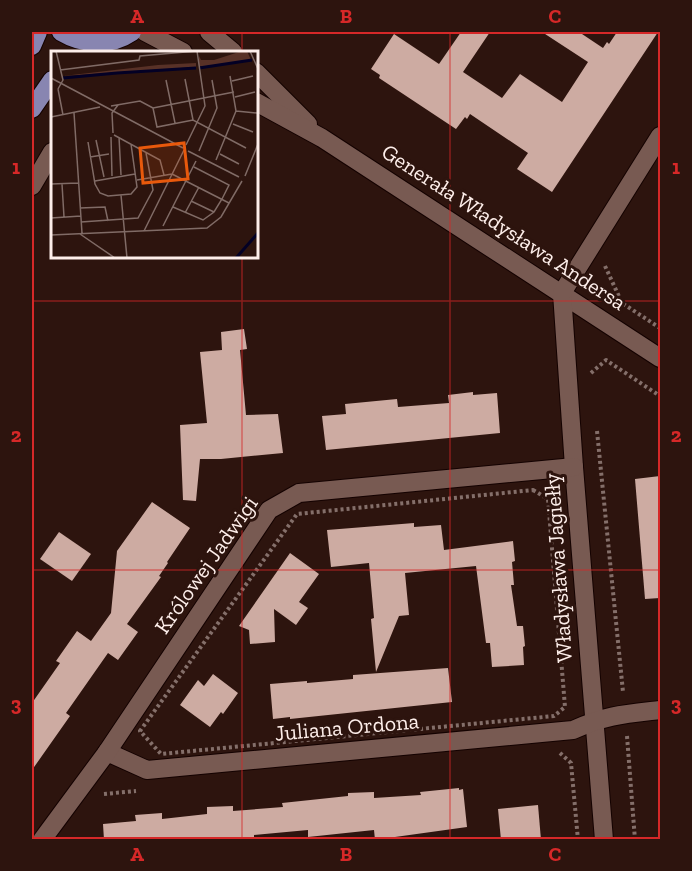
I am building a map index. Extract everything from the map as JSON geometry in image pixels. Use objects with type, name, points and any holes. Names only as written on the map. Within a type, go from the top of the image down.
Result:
[{"type":"main road","points":[[32,46],[38,32]]},
{"type":"main road","points":[[61,32],[74,39],[81,47],[114,41],[132,32]]},
{"type":"main road","points":[[32,109],[51,81]]},
{"type":"street","points":[[145,32],[181,51]]},
{"type":"street","points":[[209,32],[226,50]]},
{"type":"street","name":"Generała Władysława Andersa","points":[[258,74],[321,138]]},
{"type":"street","name":"Generała Władysława Andersa","points":[[258,103],[321,138],[660,358]]},
{"type":"street","points":[[562,293],[660,136]]},
{"type":"street","points":[[32,186],[51,154]]},
{"type":"street","name":"Władysława Jagiełły","points":[[562,293],[604,840]]},
{"type":"street","name":"Królowej Jadwigi","points":[[42,840],[107,752],[269,510],[299,493],[574,467]]},
{"type":"street","name":"Juliana Ordona","points":[[107,752],[147,770],[573,730],[612,715],[660,710]]},
{"type":"path","points":[[588,253],[605,266],[622,303],[660,328]]},
{"type":"path","points":[[592,383],[591,372],[606,360],[660,396]]},
{"type":"path","points":[[596,430],[626,714],[635,840]]},
{"type":"path","points":[[533,490],[548,499],[565,707],[554,716],[161,754],[140,731],[297,514],[533,490]]},
{"type":"path","points":[[557,750],[571,763],[578,840]]},
{"type":"path","points":[[96,795],[143,790]]},
{"type":"building","points":[[461,32],[490,32],[463,72],[502,98],[520,74],[562,102],[588,62],[542,32],[579,32],[603,48],[607,42],[609,44],[617,32],[658,32],[552,192],[517,169],[528,153],[470,114],[456,129],[379,78],[380,75],[371,69],[394,34],[439,64]]},
{"type":"building","points":[[244,329],[247,349],[240,350],[246,415],[278,414],[283,453],[200,459],[196,501],[183,500],[180,425],[207,423],[200,352],[222,350],[221,332]]},
{"type":"building","points":[[473,392],[473,395],[497,393],[500,433],[326,450],[322,416],[346,414],[345,404],[397,399],[398,407],[449,403],[448,395]]},
{"type":"building","points":[[660,476],[660,598],[645,599],[635,479]]},
{"type":"building","points":[[152,502],[190,528],[167,562],[159,576],[161,577],[127,624],[138,632],[118,660],[108,653],[66,713],[70,716],[32,770],[32,703],[60,663],[56,661],[77,631],[91,641],[111,613],[117,551]]},
{"type":"building","points":[[414,523],[414,527],[441,525],[444,550],[513,541],[514,585],[511,585],[517,626],[523,626],[524,665],[492,667],[490,643],[486,643],[476,566],[405,573],[409,615],[399,616],[376,672],[369,563],[331,567],[327,530]]},
{"type":"building","points":[[59,532],[91,554],[72,581],[40,559]]},
{"type":"building","points":[[290,553],[319,574],[299,602],[308,608],[296,625],[274,609],[275,642],[250,644],[249,630],[239,626]]},
{"type":"building","points":[[448,668],[452,702],[273,719],[270,684],[353,679],[353,675]]},
{"type":"building","points":[[213,674],[238,693],[210,727],[180,705],[198,680],[204,686]]},
{"type":"building","points":[[459,788],[459,790],[463,789],[467,827],[395,837],[395,840],[375,840],[374,830],[308,837],[308,830],[254,835],[254,840],[104,840],[103,824],[136,821],[135,815],[162,813],[162,819],[207,814],[207,807],[233,806],[233,811],[283,807],[282,803],[348,796],[348,793],[374,792],[374,798],[421,795],[420,792]]},
{"type":"building","points":[[538,805],[541,840],[501,840],[498,809]]}]
